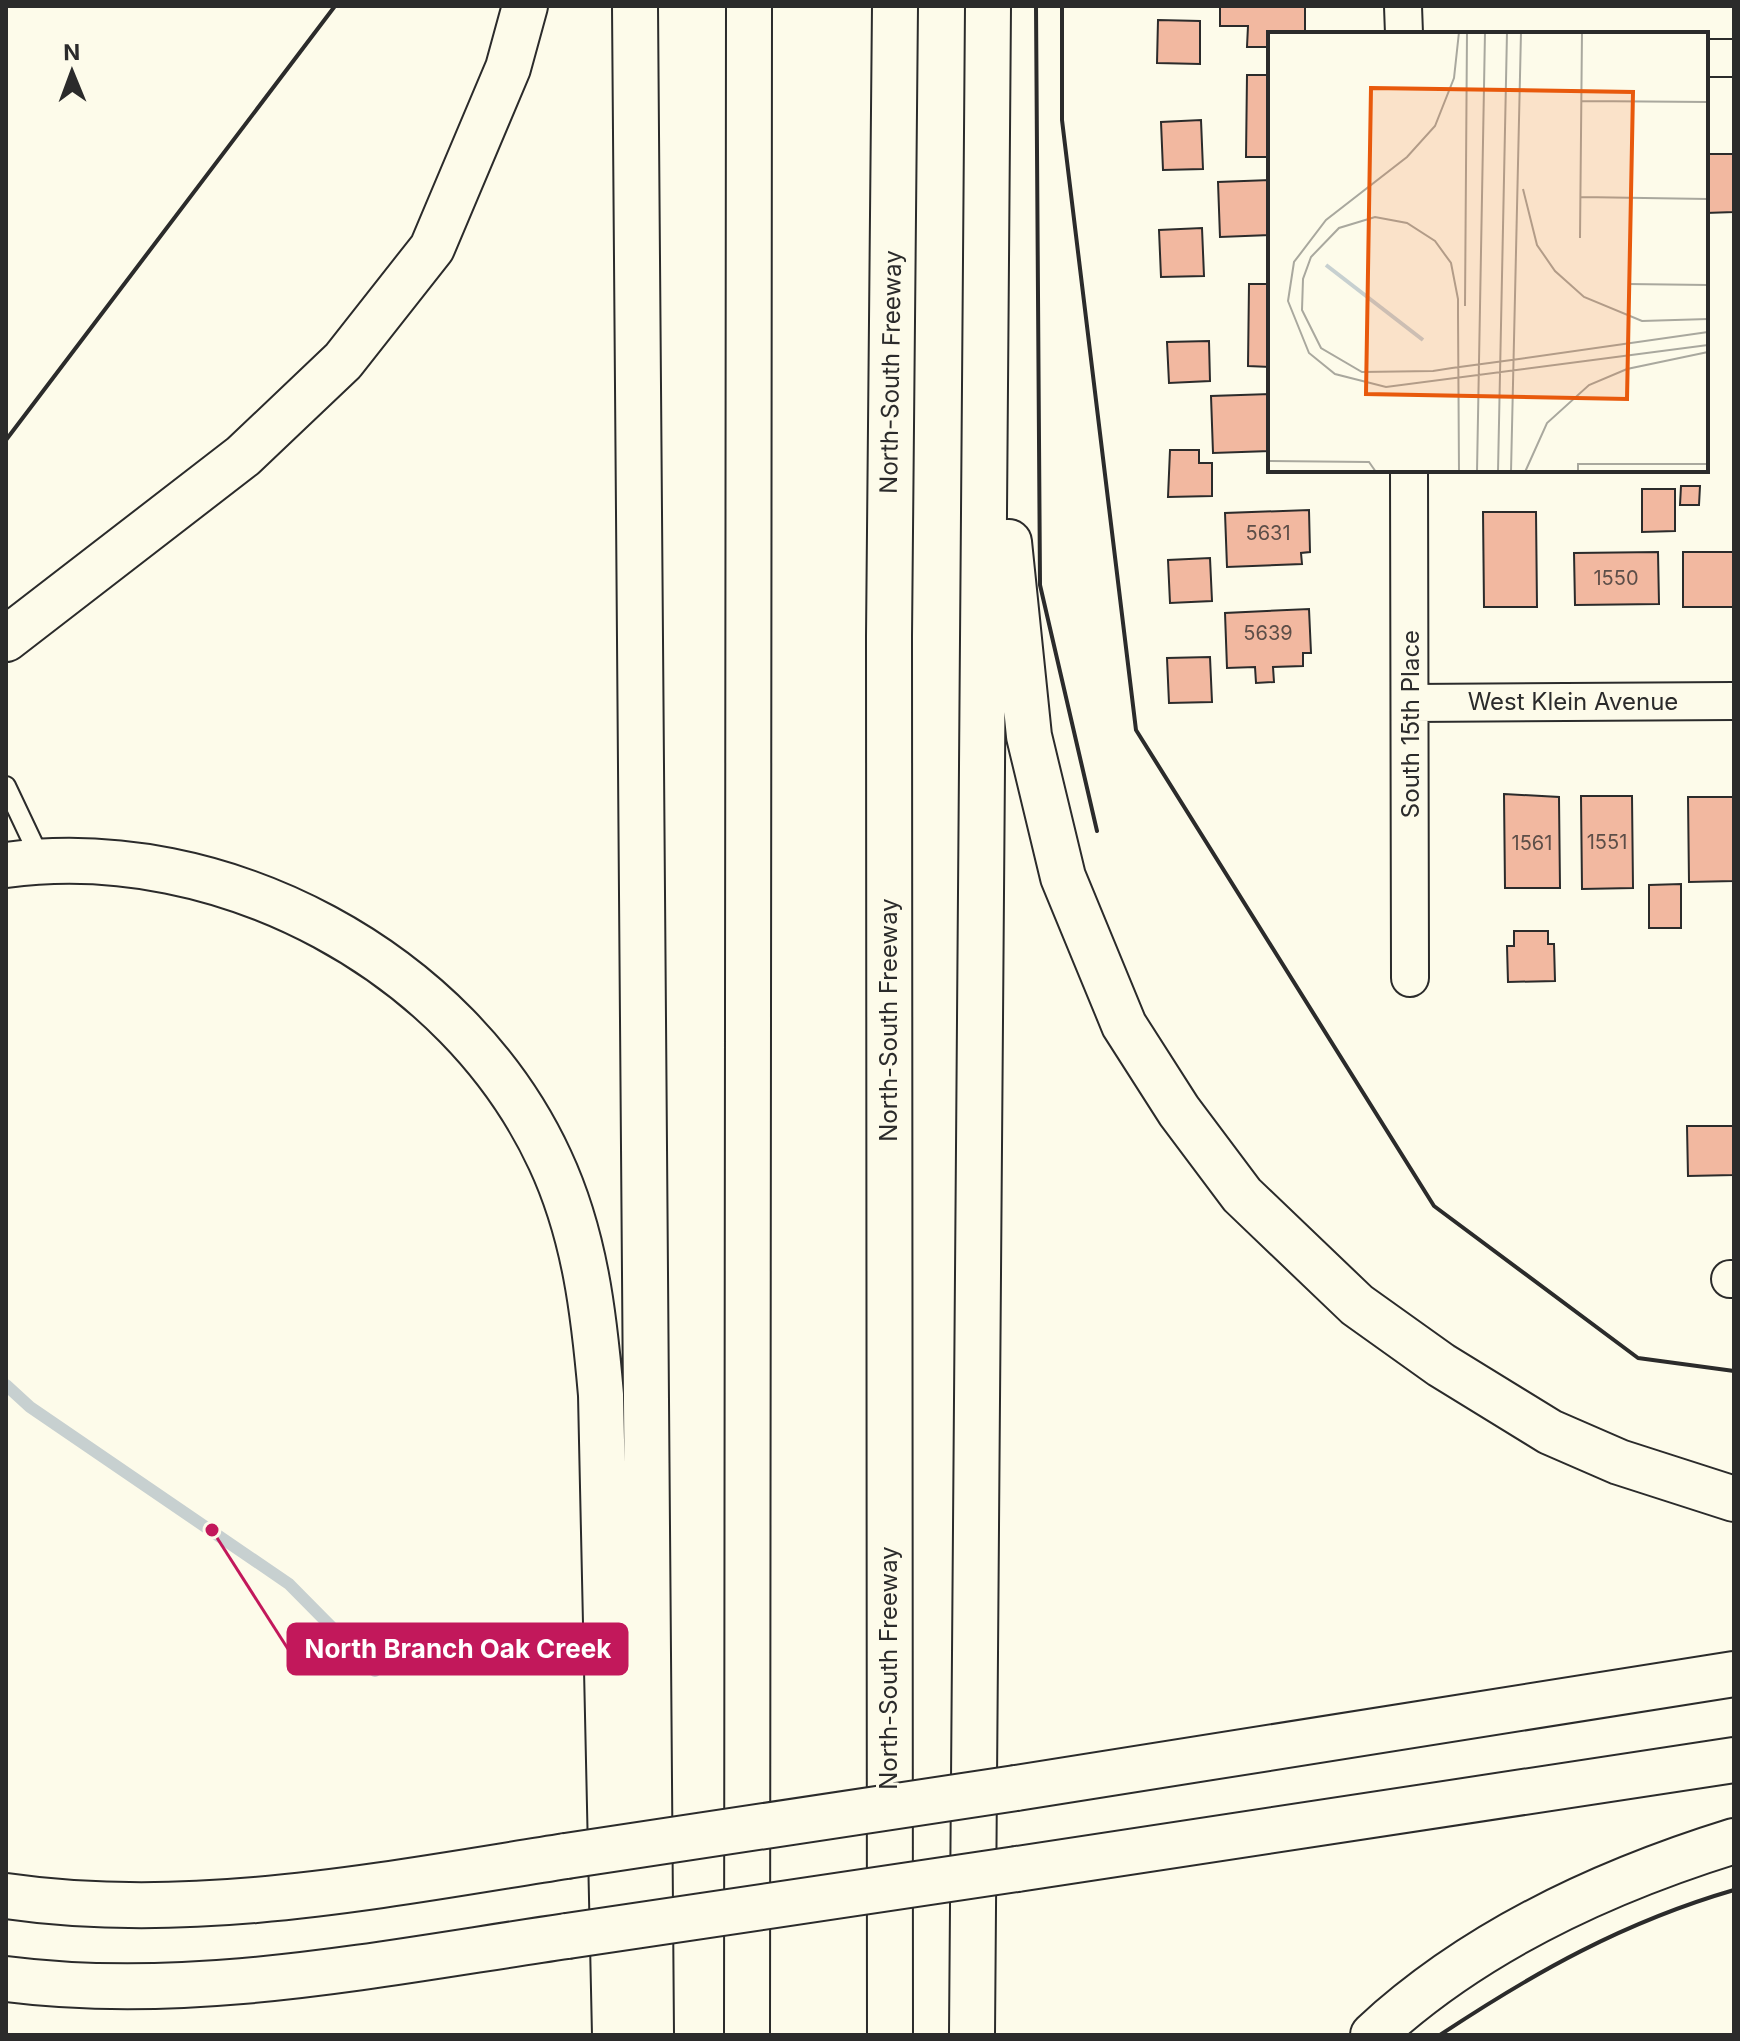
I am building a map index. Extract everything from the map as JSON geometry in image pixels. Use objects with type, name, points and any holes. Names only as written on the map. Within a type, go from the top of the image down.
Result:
[{"type":"highway","points":[[6,639],[243,456],[343,361],[432,248],[508,68],[525,6]]},
{"type":"highway","points":[[635,6],[651,2035]]},
{"type":"highway","points":[[747,2035],[749,6]]},
{"type":"highway","name":"North-South Freeway","points":[[890,2035],[889,621],[895,6]]},
{"type":"highway","points":[[990,6],[1010,575],[1029,736],[1063,877],[1124,1025],[1179,1111],[1242,1195],[1357,1305],[1441,1365],[1550,1432],[1619,1462],[1734,1499]]},
{"type":"highway","points":[[972,2035],[990,6]]},
{"type":"highway","points":[[24,862],[120,863],[190,876],[241,890],[318,924],[383,961],[445,1015],[509,1088],[550,1160],[575,1228],[592,1296],[601,1395],[615,2035]]},
{"type":"highway","points":[[6,1896],[57,1904],[160,1908],[398,1881],[1016,1788],[1734,1674]]},
{"type":"highway","points":[[6,1979],[130,1987],[224,1983],[567,1936],[1734,1760]]},
{"type":"highway","points":[[1373,2035],[1483,1952],[1595,1892],[1734,1841]]},
{"type":"street","points":[[1403,6],[1404,32]]},
{"type":"street","points":[[1708,58],[1734,58]]},
{"type":"street","name":"South 15th Place","points":[[1409,472],[1412,703],[1410,978]]},
{"type":"street","name":"West Klein Avenue","points":[[1412,703],[1734,701]]},
{"type":"lane","points":[[6,786],[24,862]]},
{"type":"building","points":[[1220,6],[1305,6],[1305,32],[1268,32],[1268,47],[1247,47],[1248,26],[1220,26]]},
{"type":"building","points":[[1158,20],[1200,21],[1200,64],[1157,63]]},
{"type":"building","points":[[1247,75],[1268,75],[1268,157],[1246,157]]},
{"type":"building","points":[[1201,120],[1203,169],[1163,170],[1161,122]]},
{"type":"building","points":[[1708,154],[1734,154],[1734,212],[1708,213]]},
{"type":"building","points":[[1268,180],[1268,235],[1220,237],[1218,182]]},
{"type":"building","points":[[1202,228],[1204,276],[1161,277],[1159,230]]},
{"type":"building","points":[[1249,284],[1268,284],[1268,367],[1248,366]]},
{"type":"building","points":[[1209,341],[1210,381],[1169,383],[1167,342]]},
{"type":"building","points":[[1268,394],[1268,451],[1213,453],[1211,396]]},
{"type":"building","points":[[1170,450],[1199,450],[1199,463],[1212,463],[1212,496],[1168,497]]},
{"type":"building","points":[[1681,486],[1700,486],[1699,505],[1680,505]]},
{"type":"building","points":[[1642,489],[1675,489],[1675,531],[1642,532]]},
{"type":"building","points":[[1309,510],[1310,552],[1301,553],[1302,564],[1227,567],[1225,513]]},
{"type":"building","points":[[1483,512],[1536,512],[1537,607],[1484,607]]},
{"type":"building","points":[[1658,552],[1659,604],[1575,605],[1574,553]]},
{"type":"building","points":[[1683,552],[1734,552],[1734,607],[1683,607]]},
{"type":"building","points":[[1210,558],[1212,601],[1170,603],[1168,560]]},
{"type":"building","points":[[1309,609],[1311,653],[1303,653],[1303,666],[1273,667],[1274,682],[1256,683],[1255,667],[1227,668],[1225,613]]},
{"type":"building","points":[[1210,657],[1212,702],[1169,703],[1167,658]]},
{"type":"building","points":[[1504,794],[1559,797],[1560,888],[1505,888]]},
{"type":"building","points":[[1581,796],[1632,796],[1633,888],[1582,889]]},
{"type":"building","points":[[1688,797],[1734,797],[1734,881],[1689,882]]},
{"type":"building","points":[[1681,884],[1681,928],[1649,928],[1649,885]]},
{"type":"building","points":[[1514,931],[1548,931],[1548,944],[1554,944],[1555,981],[1508,982],[1507,946],[1514,946]]},
{"type":"building","points":[[1687,1126],[1734,1126],[1734,1175],[1688,1176]]},
{"type":"waterway","points":[[6,1385],[30,1407],[289,1584],[375,1671]]},
{"type":"wall","points":[[6,440],[335,6]]},
{"type":"wall","points":[[1036,6],[1040,585],[1097,831]]},
{"type":"wall","points":[[1062,6],[1062,120],[1136,730],[1434,1206],[1638,1358],[1734,1371]]},
{"type":"wall","points":[[1440,2035],[1581,1951],[1655,1917],[1734,1890]]},
{"type":"place","name":"North Branch Oak Creek","points":[[212,1530]]}]
